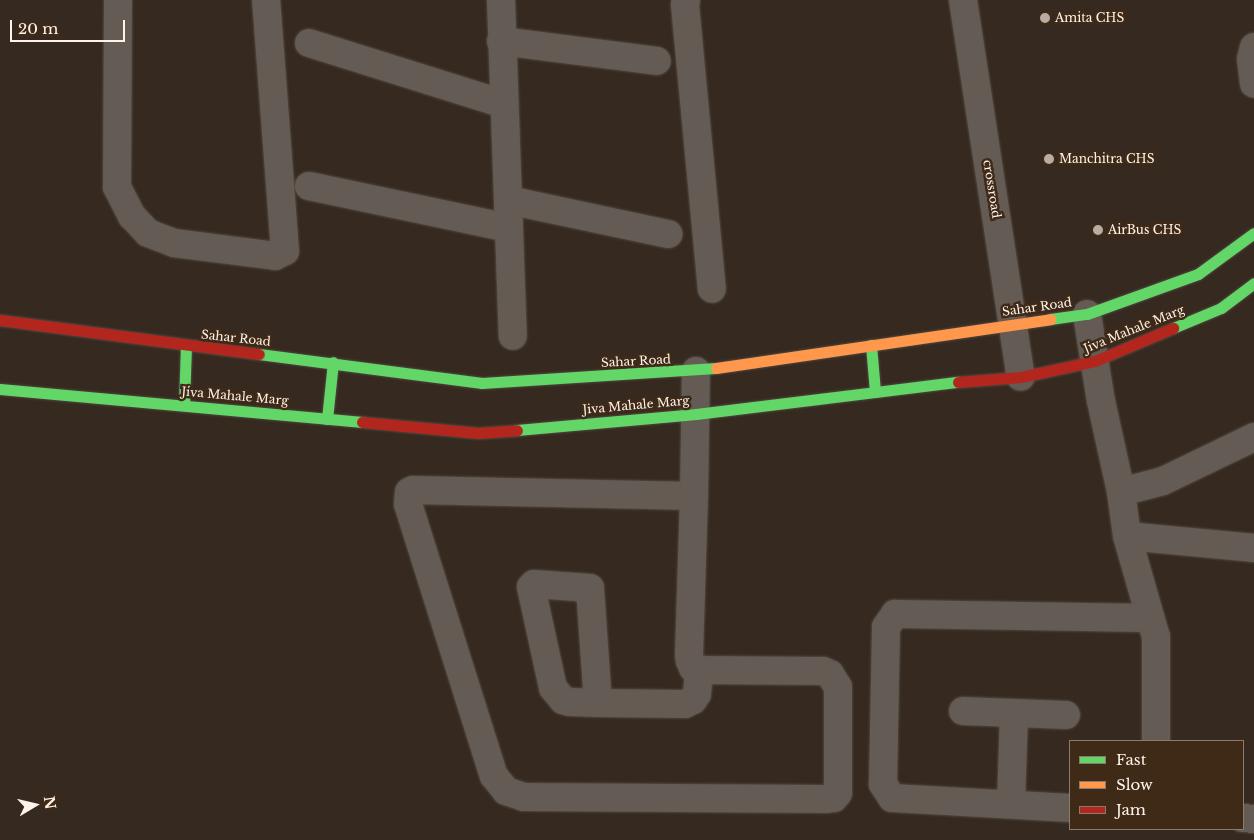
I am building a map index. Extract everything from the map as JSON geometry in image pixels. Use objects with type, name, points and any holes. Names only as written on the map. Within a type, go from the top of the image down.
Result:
[{"type":"street","points":[[118,0],[117,188],[132,216],[148,233],[174,243],[276,256],[285,250],[266,0]]},
{"type":"street","points":[[501,0],[513,336]]},
{"type":"street","points":[[686,0],[712,289]]},
{"type":"street","name":"crossroad","points":[[964,0],[1021,377]]},
{"type":"street","points":[[501,41],[657,61]]},
{"type":"street","points":[[309,43],[504,104]]},
{"type":"street","points":[[1254,47],[1251,59],[1254,84]]},
{"type":"street","points":[[309,186],[509,228]]},
{"type":"street","points":[[508,200],[668,234]]},
{"type":"street","name":"Sahar Road","points":[[0,320],[186,346],[333,362],[482,383],[696,371],[1087,314],[1198,274],[1254,233]]},
{"type":"street","name":"Jiva Mahale Marg","points":[[0,388],[478,433],[696,414],[949,382],[1021,377],[1094,361],[1221,308],[1254,283]]},
{"type":"street","points":[[1087,314],[1094,361],[1121,492],[1127,536],[1156,637],[1156,740]]},
{"type":"street","points":[[871,345],[875,392]]},
{"type":"street","points":[[184,406],[186,346]]},
{"type":"street","points":[[328,419],[333,362]]},
{"type":"street","points":[[694,496],[412,490],[407,496],[494,776],[506,791],[523,797],[834,798],[838,794],[838,687],[830,674],[823,671],[699,670],[693,668],[689,655],[694,496],[696,371]]},
{"type":"street","points":[[1121,492],[1163,481],[1254,438]]},
{"type":"street","points":[[1127,536],[1254,548]]},
{"type":"street","points":[[1069,808],[892,798],[883,784],[886,627],[895,614],[1150,618]]},
{"type":"street","points":[[598,703],[685,704],[693,700],[697,694],[699,670]]},
{"type":"street","points":[[963,711],[1066,715]]},
{"type":"street","points":[[1011,804],[1014,713]]},
{"type":"traffic: fast","points":[[1050,319],[1087,314],[1198,274],[1254,233]]},
{"type":"traffic: fast","points":[[1173,328],[1221,308],[1254,283]]},
{"type":"traffic: fast","points":[[871,345],[875,392]]},
{"type":"traffic: fast","points":[[184,405],[186,346]]},
{"type":"traffic: fast","points":[[259,354],[482,383],[716,368]]},
{"type":"traffic: fast","points":[[327,419],[333,362]]},
{"type":"traffic: fast","points":[[517,430],[696,414],[958,382]]},
{"type":"traffic: fast","points":[[0,389],[362,422]]},
{"type":"traffic: slow","points":[[716,368],[1050,319]]},
{"type":"traffic: jam","points":[[0,320],[259,354]]},
{"type":"traffic: jam","points":[[958,382],[1021,377],[1095,361],[1173,328]]},
{"type":"traffic: jam","points":[[362,422],[478,433],[517,430]]},
{"type":"place","name":"Amita CHS","points":[[1045,18]]},
{"type":"place","name":"Manchitra CHS","points":[[1049,159]]},
{"type":"place","name":"AirBus CHS","points":[[1098,230]]}]
